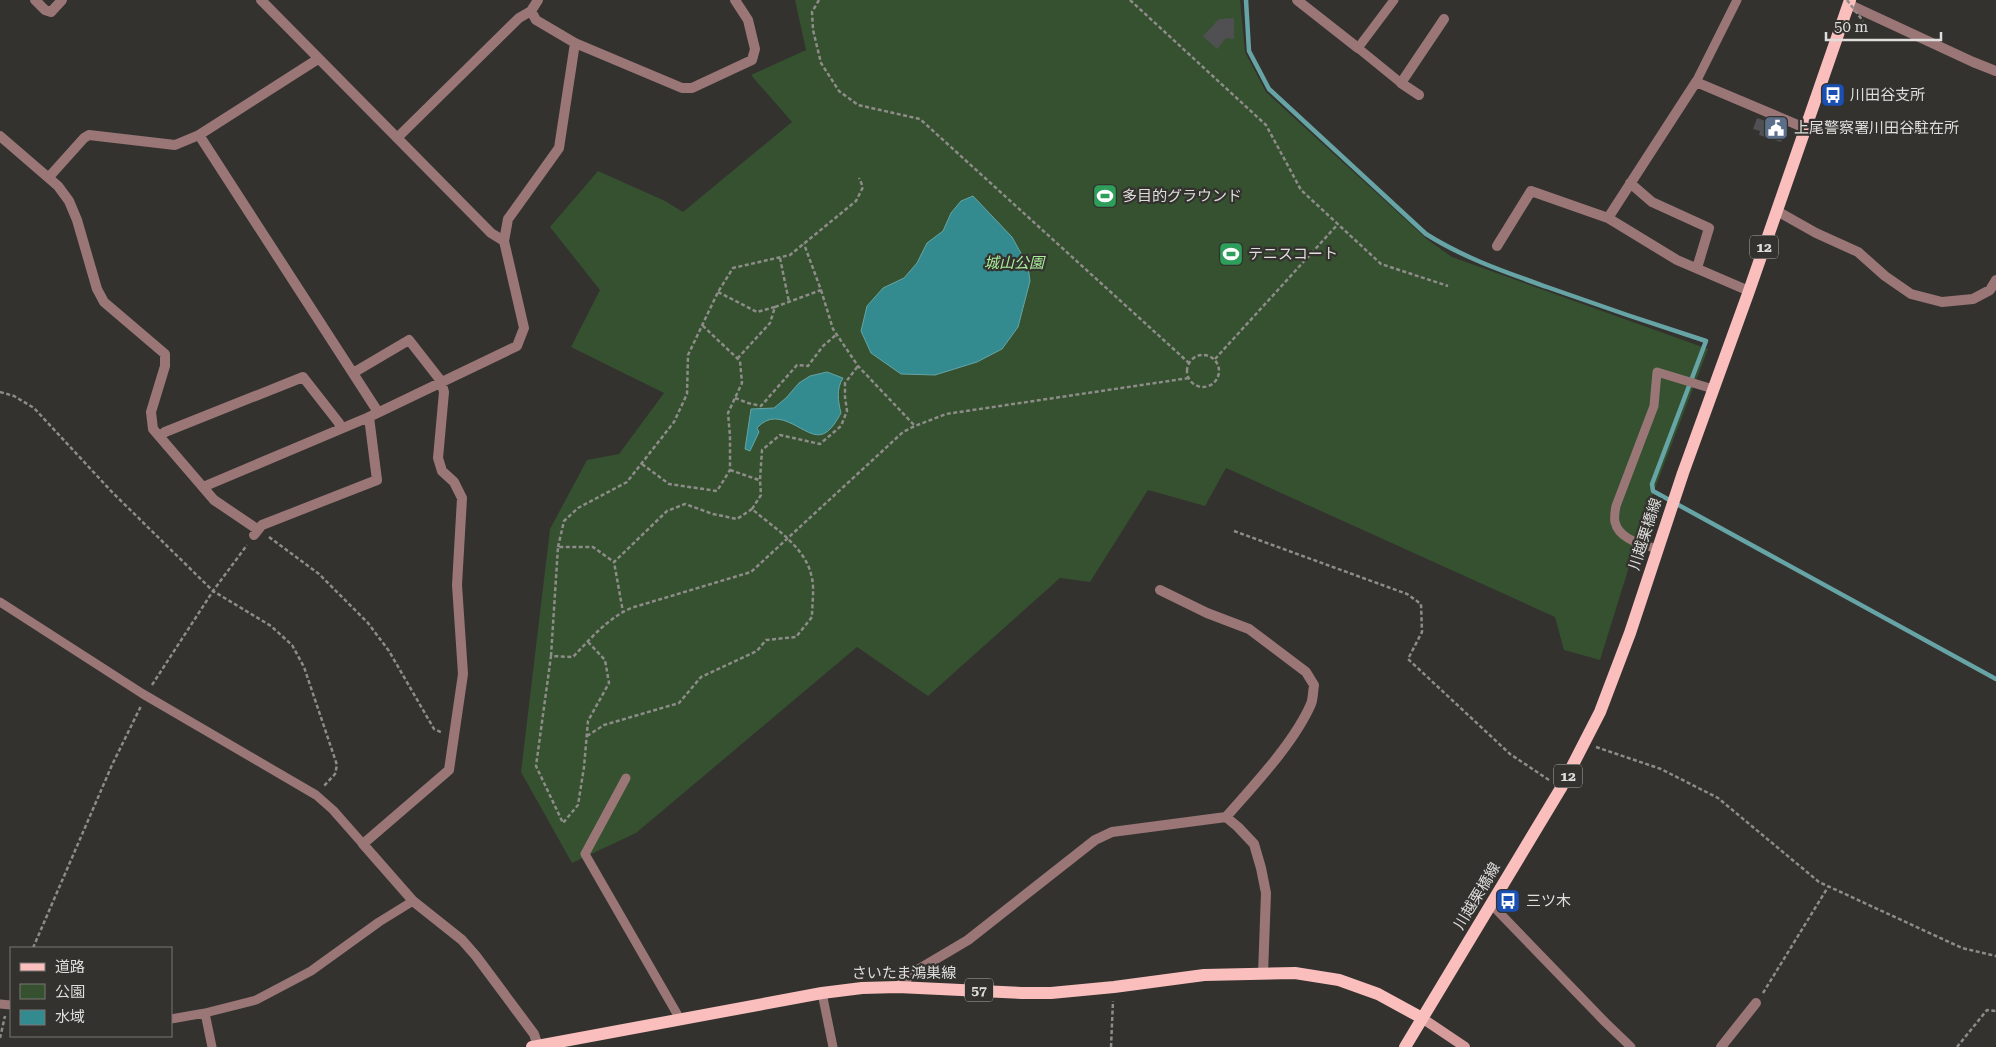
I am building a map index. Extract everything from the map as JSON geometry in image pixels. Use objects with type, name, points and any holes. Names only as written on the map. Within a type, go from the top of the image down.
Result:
[{"type":"main road","name":"川越栗橋線","points":[[1404,1047],[1561,788],[1600,712],[1616,672],[1712,389],[1777,211],[1848,1]]},
{"type":"main road","name":"さいたま鴻巣線","points":[[541,1046],[822,993],[862,988],[898,987],[1022,993],[1070,992],[1204,975],[1295,973],[1339,980],[1378,994],[1422,1018]]},
{"type":"street","points":[[35,0],[45,10],[51,12],[62,0]]},
{"type":"street","points":[[260,0],[491,233],[504,241]]},
{"type":"street","points":[[397,138],[519,18],[531,11],[538,0]]},
{"type":"street","points":[[531,11],[536,20],[575,42],[682,88],[692,88],[752,60],[755,49],[748,20],[735,0]]},
{"type":"street","points":[[1297,0],[1358,48]]},
{"type":"street","points":[[1848,1],[1973,62],[1996,70]]},
{"type":"street","points":[[1420,95],[1402,83],[1444,18]]},
{"type":"street","points":[[203,487],[368,417],[517,346],[524,328],[504,241],[508,219],[559,148],[575,42]]},
{"type":"street","points":[[49,178],[84,138],[89,135],[166,146],[175,145],[198,135],[318,60]]},
{"type":"street","points":[[1608,218],[1696,82],[1805,128]]},
{"type":"street","points":[[198,135],[378,412]]},
{"type":"street","points":[[0,136],[58,186],[69,201],[77,220],[97,289],[104,302],[165,354],[165,366],[151,412],[153,429],[214,500],[255,532],[262,525],[377,480],[368,417]]},
{"type":"street","points":[[1630,183],[1652,202],[1709,228],[1697,268]]},
{"type":"street","points":[[1497,246],[1531,190],[1608,218],[1677,260],[1749,290]]},
{"type":"street","points":[[1777,211],[1816,233],[1858,252],[1885,276],[1911,294],[1942,302],[1973,299],[1990,290],[1996,280]]},
{"type":"street","points":[[353,373],[409,340],[441,381],[444,392],[438,458],[442,471],[454,482],[462,498],[457,585],[463,674],[452,738],[449,770],[363,844],[413,901],[462,940],[476,956],[541,1046]]},
{"type":"street","points":[[160,436],[165,432],[303,376],[339,423],[340,429]]},
{"type":"street","points":[[898,987],[914,972],[968,940],[1095,840],[1112,832],[1226,817],[1290,738],[1311,703],[1314,685],[1306,672],[1249,629],[1207,613],[1160,590]]},
{"type":"street","points":[[1226,817],[1254,844],[1261,868],[1266,893],[1263,974]]},
{"type":"street","points":[[1721,1047],[1756,1003]]},
{"type":"street","points":[[1422,1018],[1465,1047]]},
{"type":"lane","points":[[1394,0],[1358,48],[1402,83]]},
{"type":"lane","points":[[1696,82],[1737,0]]},
{"type":"lane","points":[[1658,549],[1627,538],[1619,532],[1614,521],[1616,506],[1654,406],[1657,372],[1712,389]]},
{"type":"lane","points":[[0,602],[146,696],[316,794],[363,844]]},
{"type":"lane","points":[[626,778],[585,854],[680,1019]]},
{"type":"lane","points":[[172,1018],[205,1013],[256,1000],[311,971],[379,922],[413,901]]},
{"type":"lane","points":[[1491,904],[1604,1022],[1631,1047]]},
{"type":"lane","points":[[822,993],[833,1047]]},
{"type":"lane","points":[[205,1013],[212,1047]]},
{"type":"path","points":[[819,0],[812,12],[813,30],[822,63],[838,91],[858,105],[920,119],[1189,363]]},
{"type":"path","points":[[1130,0],[1266,125],[1301,190],[1381,264],[1448,286]]},
{"type":"path","points":[[1848,1],[1862,21]]},
{"type":"path","points":[[588,642],[605,660],[609,683],[588,721],[578,805],[563,822],[536,766],[551,656],[558,547],[564,521],[578,508],[627,482],[674,422],[686,394],[688,355],[718,292],[733,268],[790,255],[856,201],[863,188],[859,178]]},
{"type":"path","points":[[1214,359],[1338,224]]},
{"type":"path","points":[[804,244],[833,329],[858,366],[915,426]]},
{"type":"path","points":[[780,258],[789,302]]},
{"type":"path","points":[[718,292],[757,312],[775,308],[821,290]]},
{"type":"path","points":[[737,359],[770,323],[775,308]]},
{"type":"path","points":[[642,464],[670,484],[717,491],[730,470],[728,414],[742,383],[740,361],[702,324]]},
{"type":"path","points":[[735,398],[761,406],[797,365],[808,366],[822,346],[837,334]]},
{"type":"path","points":[[1203,355],[1214,359],[1220,370],[1215,382],[1210,386],[1198,386],[1189,378],[1187,372],[1189,363],[1197,356],[1203,355]]},
{"type":"path","points":[[614,562],[667,511],[685,504],[737,520],[752,509],[761,495],[762,450],[780,434],[820,444],[841,426],[847,410],[844,397],[845,383],[858,366]]},
{"type":"path","points":[[551,656],[573,657],[615,616],[624,612],[751,572],[903,432],[915,426],[946,414],[1189,378]]},
{"type":"path","points":[[0,392],[14,396],[34,408],[112,492],[213,592],[271,626],[292,645],[304,667],[337,765],[335,774],[316,794]]},
{"type":"path","points":[[730,470],[760,480]]},
{"type":"path","points":[[587,736],[604,725],[679,703],[700,677],[757,651],[766,640],[796,637],[812,617],[812,576],[806,558],[787,538],[752,509]]},
{"type":"path","points":[[1234,531],[1407,594],[1421,604],[1422,632],[1408,659],[1510,754],[1561,788]]},
{"type":"path","points":[[33,947],[112,765],[146,696],[213,592],[255,532],[319,574],[368,623],[389,652],[434,729],[452,738]]},
{"type":"path","points":[[558,547],[593,547],[614,562],[624,612]]},
{"type":"path","points":[[1585,744],[1661,769],[1718,798],[1800,867],[1828,887],[1962,948],[1996,956]]},
{"type":"path","points":[[1756,1003],[1828,887]]},
{"type":"path","points":[[1111,1047],[1114,987]]},
{"type":"path","points":[[1957,1047],[1987,1010],[1996,1011]]},
{"type":"green space","name":"城山公園","points":[[795,0],[1240,0],[1245,52],[1266,92],[1428,240],[1452,257],[1708,349],[1647,509],[1600,660],[1564,650],[1555,617],[1226,468],[1205,506],[1148,490],[1090,582],[1060,578],[928,696],[857,647],[636,833],[572,863],[521,772],[550,529],[587,460],[619,454],[664,393],[571,347],[600,290],[550,227],[598,171],[665,201],[683,212],[792,122],[751,75],[806,50]]},
{"type":"water","points":[[973,196],[1012,237],[1028,266],[1030,281],[1018,327],[1002,349],[977,362],[935,375],[901,374],[871,353],[861,331],[867,306],[883,288],[904,278],[917,263],[927,243],[943,231],[951,213],[961,201]]},
{"type":"water","points":[[827,372],[843,378],[838,391],[841,413],[829,430],[823,434],[816,435],[784,420],[766,421],[757,428],[759,432],[750,451],[745,449],[751,409],[774,408],[799,383],[810,376]]},
{"type":"building","points":[[1234,18],[1234,39],[1226,38],[1217,49],[1203,36],[1219,19]]},
{"type":"building","points":[[1757,118],[1786,128],[1781,142],[1759,135],[1760,131],[1753,129]]},
{"type":"waterway","points":[[1246,0],[1249,51],[1269,89],[1426,234],[1440,243],[1500,270],[1706,341],[1652,484],[1653,491],[1996,679]]},
{"type":"place","name":"川田谷支所","points":[[1833,95]]},
{"type":"place","name":"上尾警察署川田谷駐在所","points":[[1776,128]]},
{"type":"place","name":"多目的グラウンド","points":[[1105,196]]},
{"type":"place","name":"テニスコート","points":[[1231,254]]},
{"type":"place","name":"三ツ木","points":[[1508,901]]}]
